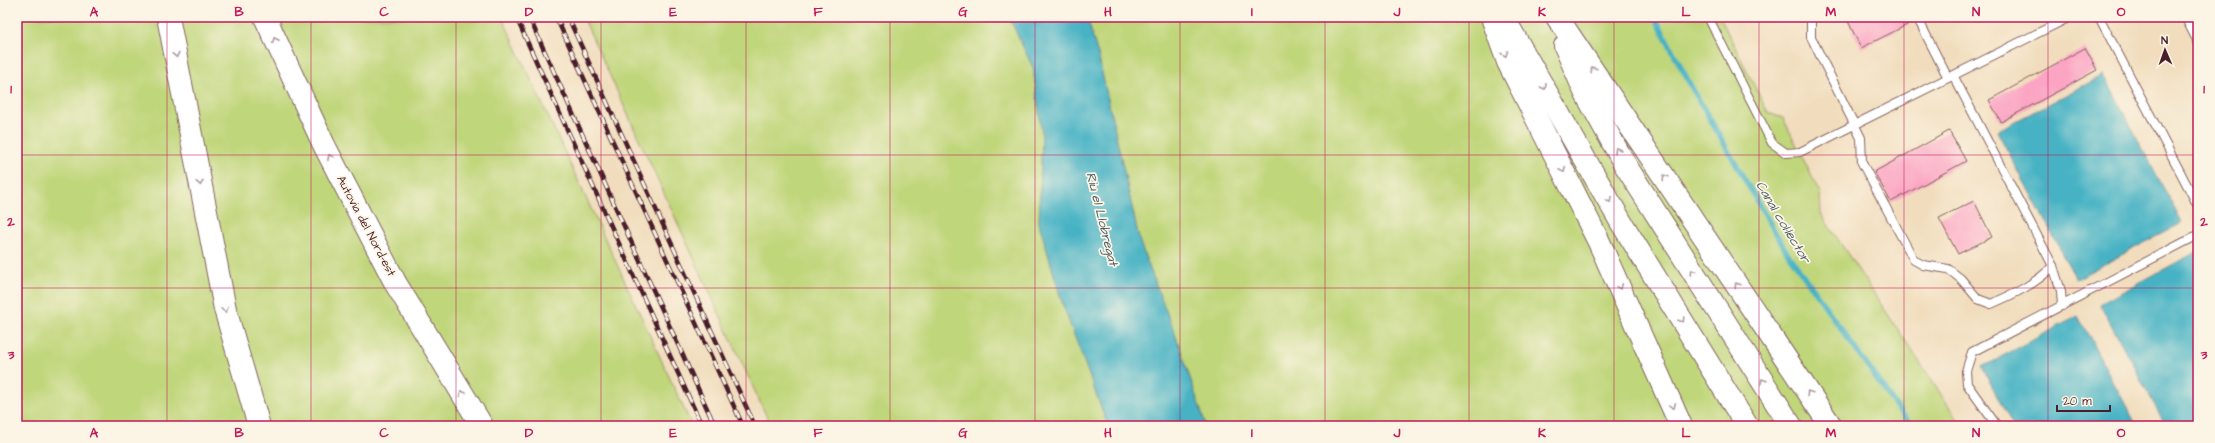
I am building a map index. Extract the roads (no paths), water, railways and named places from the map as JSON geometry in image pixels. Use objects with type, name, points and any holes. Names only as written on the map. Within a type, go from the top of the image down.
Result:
[{"type":"highway","points":[[168,17],[225,309],[259,426]]},
{"type":"highway","name":"Autovia del Nord-est","points":[[265,17],[324,145],[396,284],[482,426]]},
{"type":"highway","points":[[1492,17],[1508,62],[1600,242],[1681,426]]},
{"type":"highway","points":[[1503,17],[1621,222],[1747,426]]},
{"type":"highway","points":[[1553,17],[1586,94],[1624,163],[1791,426]]},
{"type":"highway","points":[[1557,17],[1831,426]]},
{"type":"lane","points":[[1708,17],[1772,143],[1786,153],[1800,152],[2070,17]]},
{"type":"lane","points":[[1917,17],[1951,76],[2053,266],[2061,290],[2062,306]]},
{"type":"lane","points":[[2099,17],[2198,206]]},
{"type":"lane","points":[[2186,17],[2198,42]]},
{"type":"lane","points":[[1811,18],[1811,37],[1861,138],[1862,163],[1914,260],[1923,265],[1948,269],[1961,279],[1978,299],[1992,304],[2014,295],[2044,276],[2053,266]]},
{"type":"lane","points":[[1997,426],[1967,384],[1966,371],[1972,352],[2198,236]]},
{"type":"water","name":"Riu el Llobregat","points":[[1009,17],[1087,17],[1098,55],[1140,243],[1178,342],[1206,426],[1108,426],[1063,305],[1039,223],[1042,134],[1033,68]]},
{"type":"water","points":[[2104,75],[2182,223],[2076,279],[1997,131]]},
{"type":"water","points":[[2196,252],[2198,426],[2166,426],[2100,304]]},
{"type":"water","points":[[2078,316],[2137,426],[2013,426],[1982,367]]},
{"type":"waterway","name":"Canal col·lector","points":[[1655,17],[1692,88],[1786,251],[1910,426]]},
{"type":"railway","points":[[516,17],[702,426]]},
{"type":"railway","points":[[529,17],[715,426]]},
{"type":"railway","points":[[556,17],[743,426]]},
{"type":"railway","points":[[568,17],[755,426]]}]
